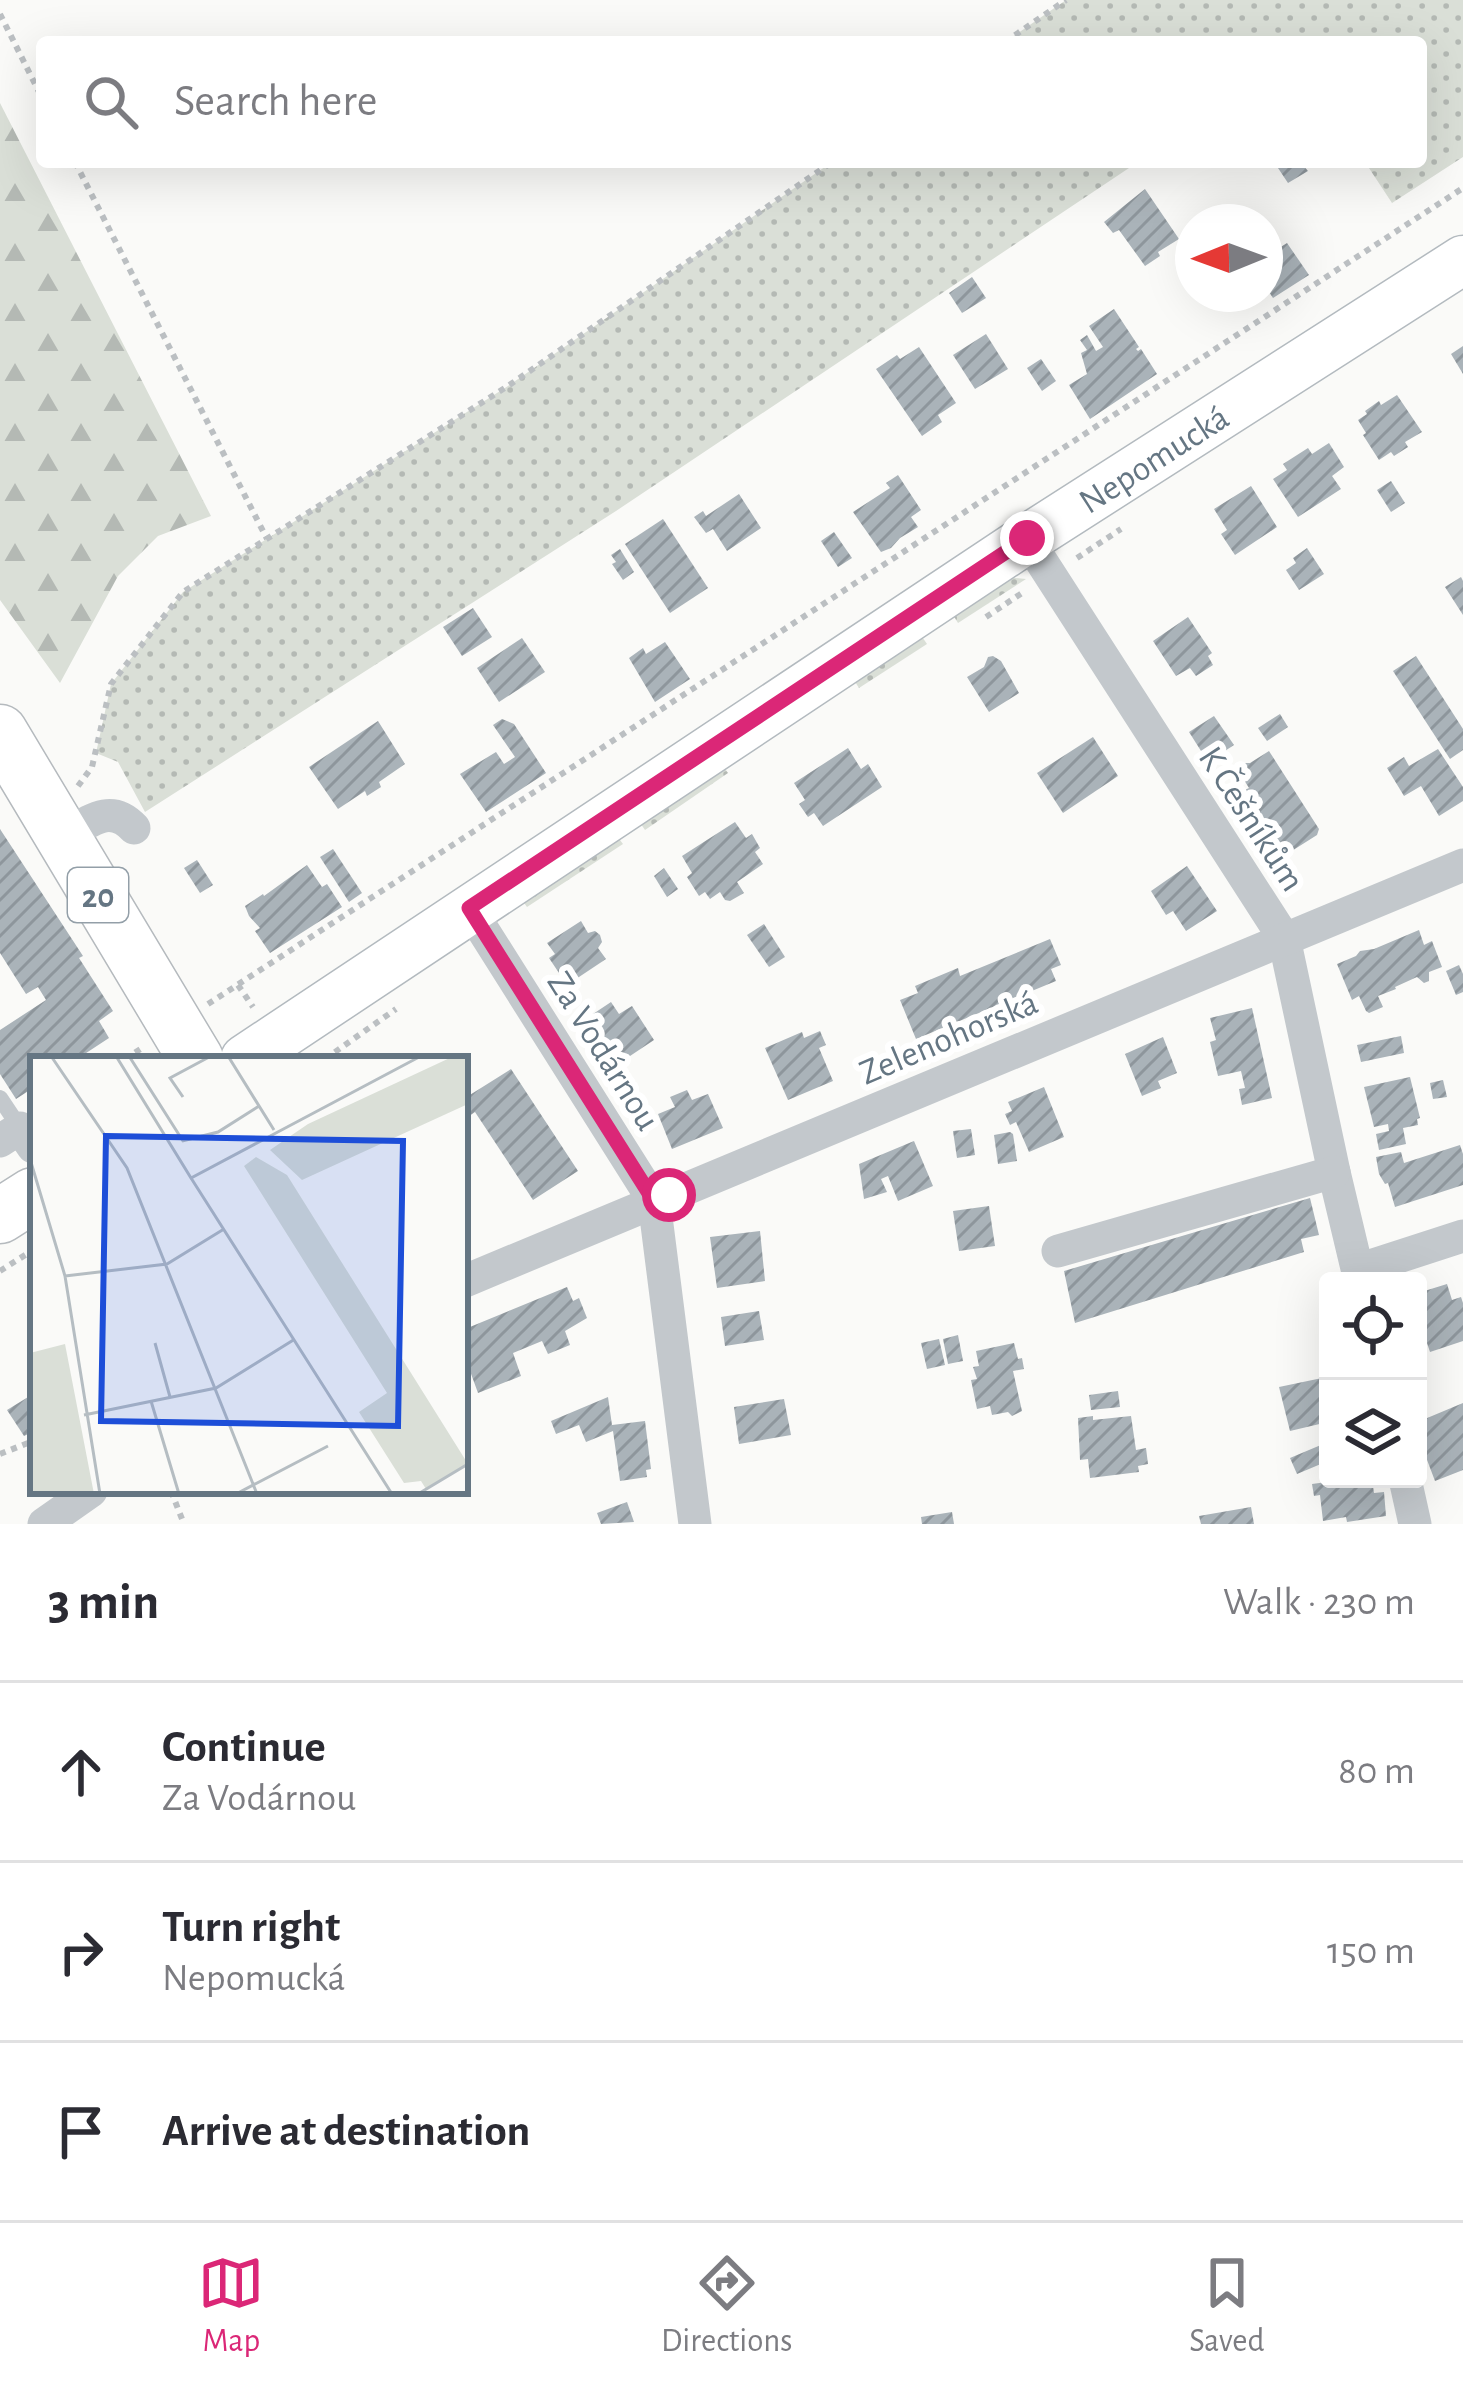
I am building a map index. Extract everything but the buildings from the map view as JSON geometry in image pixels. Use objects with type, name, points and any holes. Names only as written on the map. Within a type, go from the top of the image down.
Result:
[{"type":"main road","name":"20","points":[[0,732],[194,1056]]},
{"type":"main road","points":[[0,1216],[30,1197]]},
{"type":"street","name":"Nepomucká","points":[[249,1056],[469,908],[1038,557],[1463,260]]},
{"type":"street","name":"K Češníkům","points":[[1038,557],[1284,938],[1358,1272]]},
{"type":"street","points":[[63,837],[109,814],[123,816],[134,828]]},
{"type":"street","name":"Zelenohorská","points":[[468,1280],[1463,865]]},
{"type":"street","name":"Za Vodárnou","points":[[469,908],[654,1201],[695,1524]]},
{"type":"street","points":[[1058,1251],[1334,1172]]},
{"type":"street","points":[[1367,1272],[1463,1236]]},
{"type":"street","points":[[1407,1488],[1415,1524]]},
{"type":"street","points":[[44,1524],[88,1494]]},
{"type":"lane","points":[[0,1098],[18,1139]]},
{"type":"path","points":[[1014,36],[1066,0]]},
{"type":"path","points":[[0,14],[36,86]]},
{"type":"path","points":[[78,168],[267,539]]},
{"type":"path","points":[[95,753],[111,684],[183,592],[508,386],[823,168]]},
{"type":"path","points":[[238,985],[1463,188]]},
{"type":"path","points":[[973,625],[1038,557],[1130,523]]},
{"type":"path","points":[[0,1271],[30,1252]]},
{"type":"path","points":[[0,1454],[30,1442]]},
{"type":"path","points":[[172,1494],[184,1524]]},
{"type":"green space","points":[[1066,0],[1463,0],[1463,157],[1392,203],[1369,168],[1427,168],[1427,36],[1014,36]]},
{"type":"green space","points":[[0,103],[211,516],[158,536],[118,576],[60,683],[0,600]]},
{"type":"green space","points":[[823,168],[1129,168],[616,511],[145,812],[118,762],[96,753],[111,684],[183,592],[508,386]]},
{"type":"green space","points":[[997,576],[1026,579],[958,623],[948,607]]},
{"type":"green space","points":[[916,628],[927,644],[859,688],[848,671]]},
{"type":"green space","points":[[717,757],[728,773],[645,830],[634,814]]},
{"type":"green space","points":[[611,828],[623,844],[527,907],[516,892]]},
{"type":"route","points":[[669,1195],[654,1201],[469,908],[1027,538]]}]
